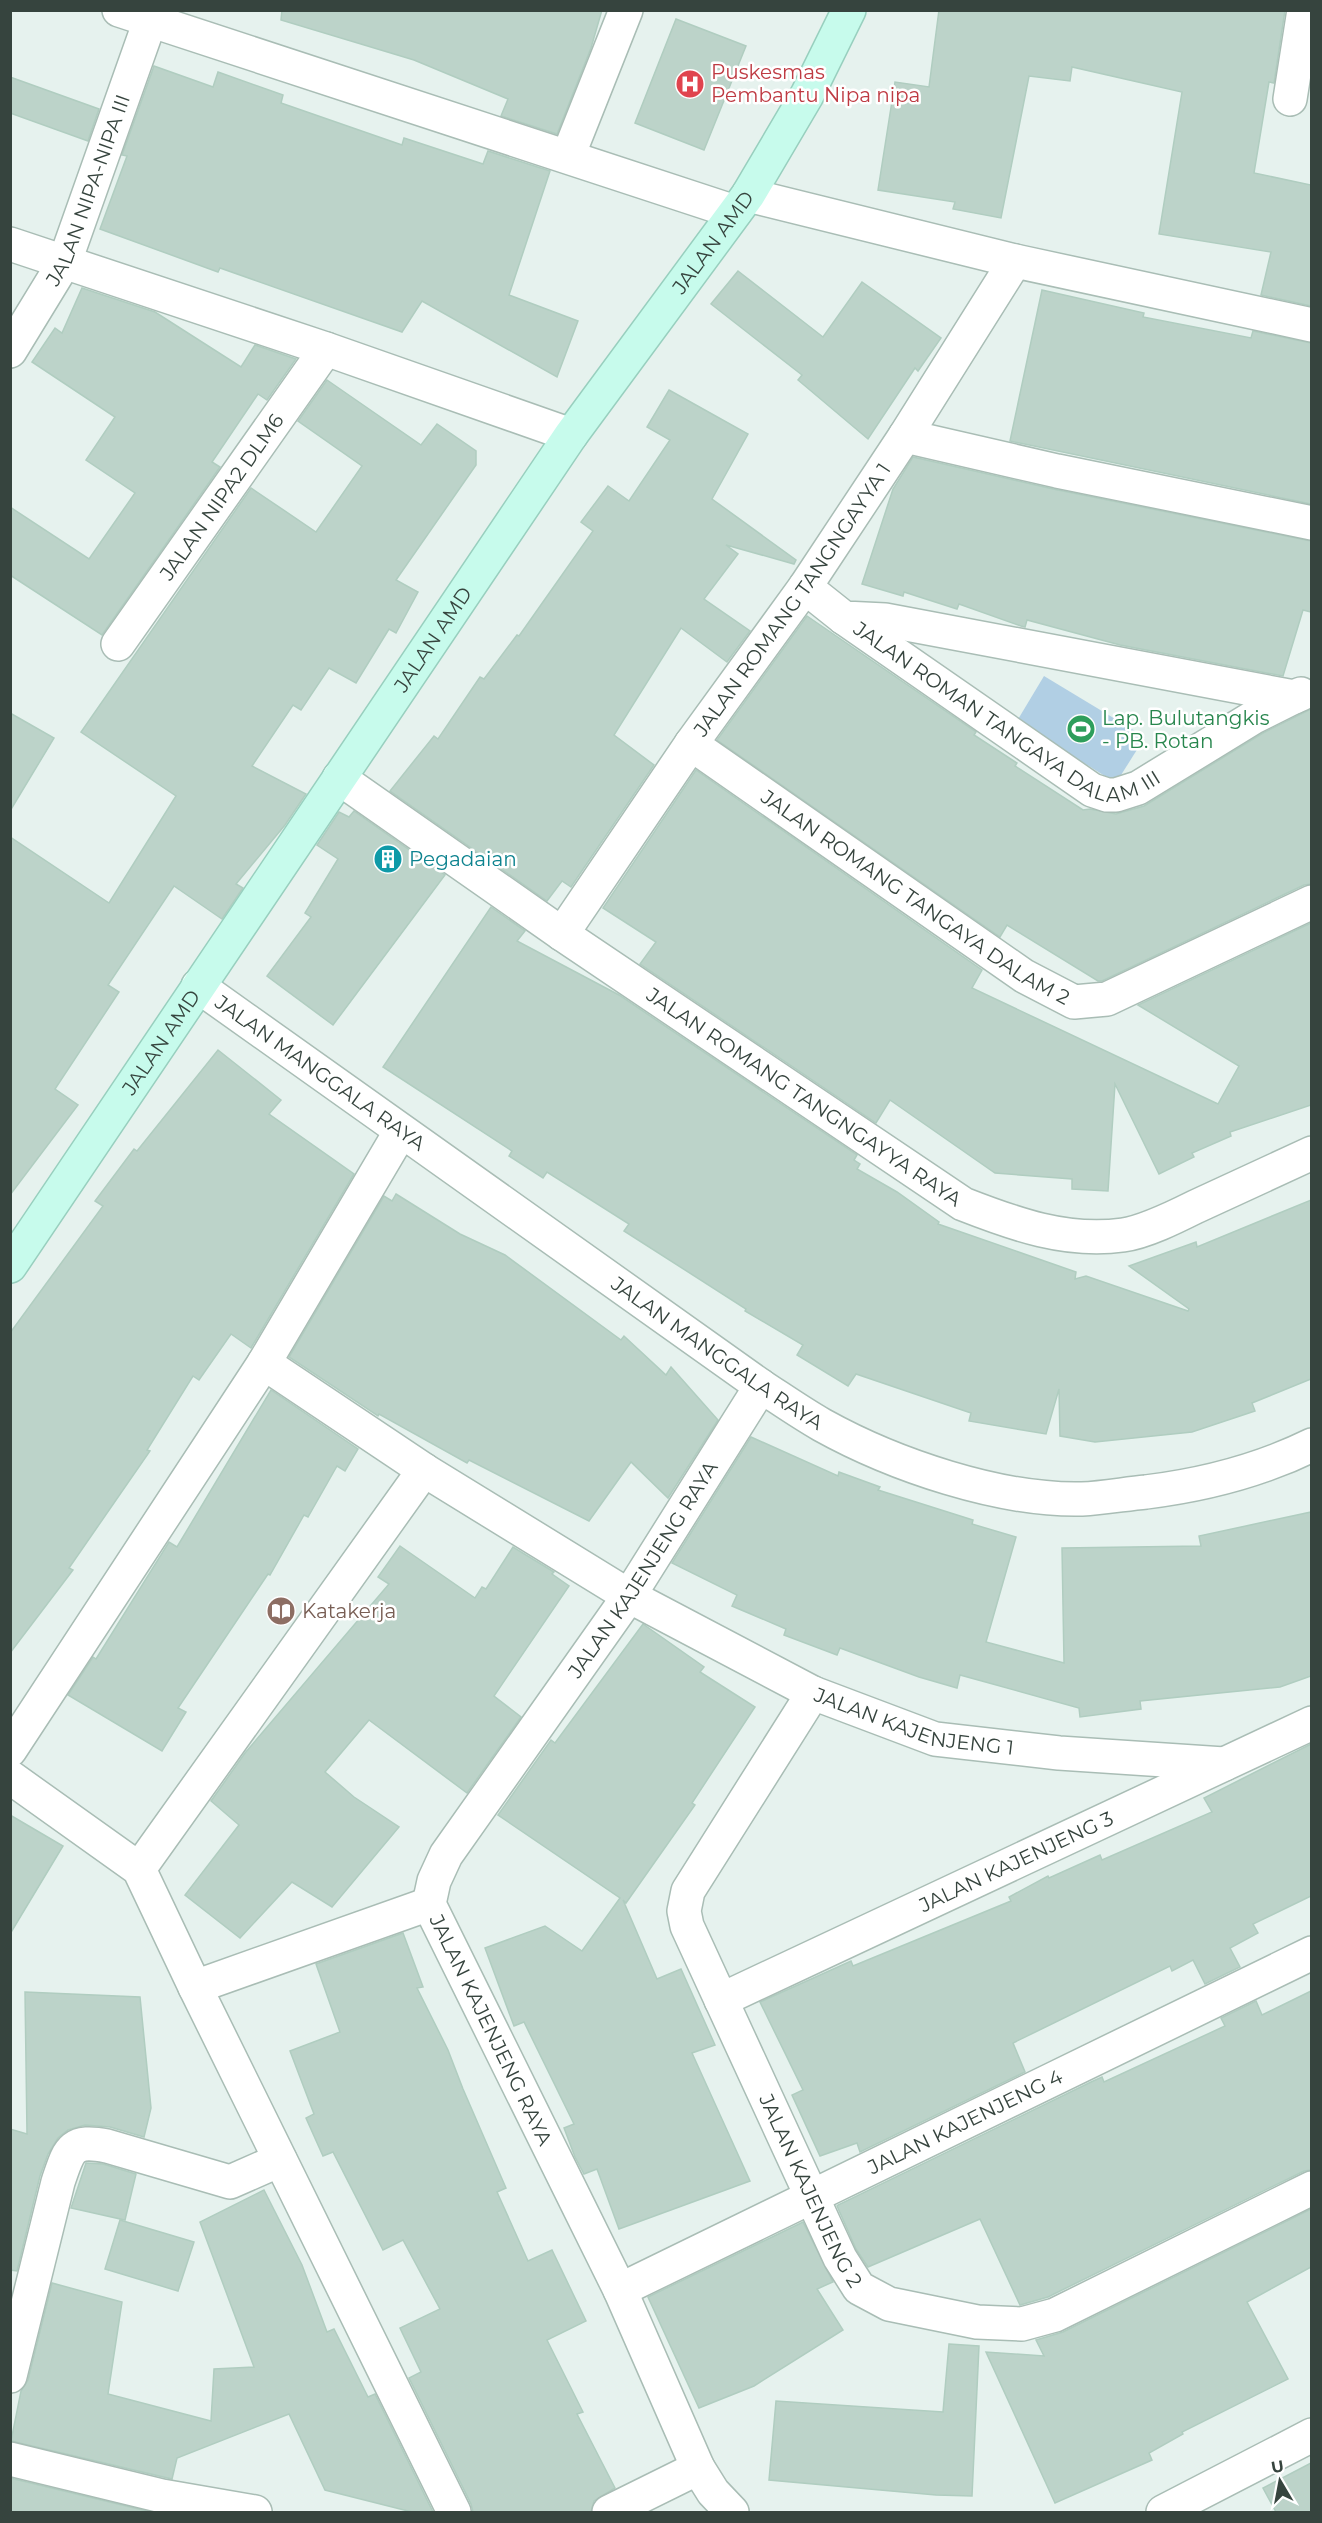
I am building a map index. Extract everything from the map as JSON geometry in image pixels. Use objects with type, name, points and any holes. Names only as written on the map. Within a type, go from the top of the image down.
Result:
[{"type":"street","points":[[119,10],[568,156],[742,204],[1311,325]]},
{"type":"street","points":[[568,156],[626,10]]},
{"type":"street","name":"JALAN AMD","points":[[10,1266],[571,435],[742,204],[807,95],[849,10]]},
{"type":"street","points":[[1290,99],[1304,10]]},
{"type":"street","name":"JALAN NIPA-NIPA III","points":[[10,351],[64,261],[150,21]]},
{"type":"street","points":[[10,244],[326,349],[571,435]]},
{"type":"street","name":"JALAN ROMANG TANGNGAYYA 1","points":[[562,934],[691,744],[805,587],[905,436],[1015,261]]},
{"type":"street","name":"JALAN NIPA2 DLM6","points":[[118,644],[326,349]]},
{"type":"street","points":[[905,436],[1057,471],[1311,523]]},
{"type":"street","name":"JALAN ROMAN TANGAYA DALAM III","points":[[805,587],[844,618],[1092,790],[1107,795],[1116,795],[1138,788],[1254,717],[1303,693]]},
{"type":"street","points":[[844,618],[885,620],[1303,693]]},
{"type":"street","name":"JALAN ROMANG TANGAYA DALAM 2","points":[[691,744],[1024,976],[1074,1002],[1107,999],[1311,902]]},
{"type":"street","name":"JALAN ROMANG TANGNGAYYA RAYA","points":[[339,778],[562,934],[963,1204],[1030,1228],[1071,1236],[1124,1235],[1172,1218],[1311,1153]]},
{"type":"street","name":"JALAN MANGGALA RAYA","points":[[198,986],[761,1386],[823,1425],[905,1463],[1003,1492],[1082,1499],[1169,1489],[1213,1481],[1257,1468],[1311,1445]]},
{"type":"street","points":[[10,1750],[264,1363],[401,1131]]},
{"type":"street","name":"JALAN KAJENJENG 1","points":[[264,1363],[424,1470],[629,1596],[813,1693],[934,1739],[1059,1753],[1224,1764]]},
{"type":"street","name":"JALAN KAJENJENG RAYA","points":[[732,2512],[713,2492],[699,2468],[620,2290],[429,1904],[434,1881],[446,1855],[629,1596],[761,1386]]},
{"type":"street","points":[[139,1869],[424,1470]]},
{"type":"street","name":"JALAN KAJENJENG 2","points":[[813,1693],[685,1899],[684,1911],[687,1926],[811,2195],[848,2273],[859,2288],[889,2304],[977,2322],[1022,2324],[1055,2315],[1311,2188]]},
{"type":"street","name":"JALAN KAJENJENG 3","points":[[721,2000],[1311,1723]]},
{"type":"street","points":[[10,1777],[139,1869],[454,2512]]},
{"type":"street","points":[[195,1987],[429,1904]]},
{"type":"street","name":"JALAN KAJENJENG 4","points":[[620,2290],[1311,1953]]},
{"type":"street","points":[[10,2376],[58,2182],[68,2155],[76,2146],[88,2142],[107,2146],[230,2182],[280,2160]]},
{"type":"street","points":[[1163,2512],[1311,2435]]},
{"type":"street","points":[[10,2459],[162,2496],[255,2512]]},
{"type":"street","points":[[609,2512],[699,2468]]},
{"type":"shaded area","name":"Lap. Bulutangkis - PB. Rotan","points":[[1044,676],[1145,737],[1116,783],[1017,721]]},
{"type":"building","points":[[282,10],[602,10],[591,48],[557,134],[501,116],[508,99],[414,60],[281,20]]},
{"type":"building","points":[[939,10],[1285,10],[1274,83],[1269,82],[1254,173],[1311,185],[1311,306],[1261,295],[1271,252],[1159,234],[1182,92],[1072,67],[1070,81],[1029,76],[1001,218],[953,209],[955,202],[878,190],[895,82],[929,87]]},
{"type":"building","name":"Puskesmas Pembantu Nipa nipa","points":[[676,19],[746,46],[704,150],[635,123]]},
{"type":"building","points":[[154,66],[213,87],[218,72],[283,95],[281,103],[402,145],[404,138],[483,164],[488,151],[550,171],[509,295],[578,321],[557,377],[422,301],[402,332],[220,268],[218,272],[100,229],[127,156],[122,155]]},
{"type":"building","points":[[10,77],[99,109],[88,141],[10,113]]},
{"type":"building","points":[[738,271],[823,337],[862,282],[941,338],[918,371],[915,368],[868,439],[798,380],[802,375],[711,304]]},
{"type":"building","points":[[82,288],[155,312],[241,367],[255,345],[296,359],[267,400],[258,394],[212,462],[220,467],[102,635],[10,575],[10,507],[89,559],[135,493],[86,460],[115,417],[32,362],[55,328],[62,333]]},
{"type":"building","points":[[1042,290],[1144,313],[1143,317],[1251,338],[1253,331],[1311,343],[1311,504],[1010,441]]},
{"type":"building","points":[[327,380],[421,445],[437,424],[476,451],[476,465],[396,580],[418,592],[396,633],[389,629],[356,683],[329,668],[301,710],[293,705],[252,766],[306,794],[285,825],[236,884],[243,888],[222,919],[174,886],[108,985],[119,992],[55,1089],[78,1105],[10,1195],[10,837],[109,903],[176,796],[81,732],[251,488],[316,532],[362,466],[298,421]]},
{"type":"building","points":[[669,390],[748,434],[712,499],[796,560],[794,564],[726,545],[738,554],[704,599],[750,631],[727,662],[681,628],[614,735],[654,765],[571,887],[562,881],[547,901],[390,791],[434,736],[438,739],[480,677],[484,679],[517,635],[519,636],[593,531],[581,522],[608,486],[629,501],[670,440],[647,427]]},
{"type":"building","points":[[913,457],[1053,489],[1311,541],[1311,612],[1303,610],[1283,676],[1120,645],[1027,620],[1025,627],[959,604],[957,609],[904,592],[903,596],[862,584],[893,489]]},
{"type":"building","points":[[807,616],[976,732],[974,735],[1017,763],[1015,766],[1083,810],[1090,809],[1116,814],[1144,806],[1263,733],[1311,709],[1311,884],[1304,885],[1102,981],[1098,981],[1007,925],[1000,937],[717,740]]},
{"type":"building","points":[[10,713],[54,738],[10,811]]},
{"type":"building","points":[[696,770],[982,970],[972,988],[1218,1104],[1239,1066],[1138,1005],[1311,923],[1311,1105],[1230,1132],[1231,1136],[1192,1153],[1194,1157],[1159,1174],[1115,1084],[1108,1191],[1072,1189],[1072,1179],[995,1173],[890,1100],[876,1123],[640,964],[656,942],[603,908]]},
{"type":"building","points":[[354,811],[445,875],[333,1025],[267,976],[311,917],[305,913],[338,859],[317,845],[339,812],[349,817]]},
{"type":"building","points":[[491,907],[525,931],[517,941],[619,995],[857,1155],[854,1160],[860,1164],[857,1169],[897,1192],[939,1222],[938,1224],[1076,1272],[1075,1279],[1086,1276],[1188,1311],[1189,1309],[1129,1266],[1196,1242],[1197,1247],[1311,1200],[1311,1379],[1252,1403],[1255,1411],[1192,1432],[1095,1442],[1060,1436],[1059,1389],[1046,1434],[969,1421],[971,1413],[856,1374],[848,1386],[797,1355],[803,1345],[745,1311],[746,1309],[624,1231],[629,1224],[547,1172],[543,1178],[509,1156],[512,1151],[383,1067]]},
{"type":"building","points":[[218,1050],[281,1100],[269,1114],[354,1174],[251,1348],[231,1334],[199,1380],[193,1376],[147,1450],[150,1451],[69,1568],[73,1570],[10,1653],[10,1333],[103,1206],[95,1201],[134,1149],[137,1151]]},
{"type":"building","points":[[396,1194],[460,1234],[505,1255],[621,1340],[624,1336],[666,1375],[671,1367],[718,1420],[668,1498],[631,1462],[589,1521],[469,1460],[467,1463],[379,1414],[378,1416],[289,1357],[384,1196],[392,1201]]},
{"type":"building","points":[[271,1390],[358,1449],[345,1471],[337,1466],[308,1517],[304,1515],[270,1575],[268,1574],[178,1708],[186,1712],[162,1751],[68,1695],[93,1657],[96,1659],[169,1542],[177,1547]]},
{"type":"building","points":[[751,1437],[838,1476],[839,1472],[880,1487],[878,1490],[973,1520],[972,1524],[1016,1537],[986,1642],[1064,1663],[1062,1548],[1201,1546],[1199,1536],[1311,1512],[1311,1676],[1280,1687],[1140,1701],[1141,1709],[1080,1717],[1079,1708],[960,1675],[957,1688],[919,1677],[840,1648],[837,1655],[784,1635],[786,1629],[732,1606],[737,1595],[672,1563]]},
{"type":"building","points":[[400,1546],[475,1598],[482,1587],[486,1589],[513,1547],[554,1572],[552,1574],[569,1586],[494,1696],[521,1717],[467,1793],[369,1720],[325,1772],[354,1797],[399,1827],[332,1907],[292,1882],[240,1938],[185,1895],[239,1825],[211,1801],[245,1753],[389,1584],[378,1577]]},
{"type":"building","points":[[643,1624],[704,1667],[700,1672],[755,1707],[692,1803],[695,1805],[626,1903],[623,1900],[657,1979],[681,1969],[715,2045],[692,2053],[750,2181],[619,2229],[597,2169],[584,2174],[575,2157],[564,2128],[574,2124],[524,2022],[514,2026],[485,1948],[545,1926],[582,1951],[620,1898],[498,1815],[551,1740],[555,1743]]},
{"type":"building","points":[[1311,1744],[1311,1896],[1253,1924],[1258,1933],[1230,1948],[1240,1967],[1205,1984],[1193,1960],[1172,1971],[1170,1966],[1013,2043],[1025,2072],[860,2152],[857,2143],[820,2156],[792,2095],[803,2090],[760,2002],[851,1961],[853,1966],[1011,1901],[1009,1897],[1048,1876],[1049,1878],[1100,1855],[1102,1860],[1212,1812],[1204,1798]]},
{"type":"building","points":[[10,1815],[63,1846],[10,1934]]},
{"type":"building","points":[[403,1933],[423,1987],[417,1988],[448,2050],[506,2188],[497,2192],[528,2261],[552,2250],[586,2321],[547,2340],[583,2412],[577,2414],[615,2488],[594,2501],[591,2512],[473,2512],[409,2378],[421,2372],[400,2328],[440,2309],[403,2240],[383,2250],[333,2152],[323,2156],[306,2118],[314,2114],[290,2051],[340,2032],[316,1964]]},
{"type":"building","points":[[1311,1991],[1311,2170],[1304,2171],[1048,2297],[1020,2305],[980,2219],[868,2267],[856,2249],[838,2205],[1091,2082],[1102,2077],[1104,2082],[1225,2026],[1221,2018],[1256,2001],[1262,2015]]},
{"type":"building","points":[[25,1992],[140,1997],[151,2108],[144,2137],[110,2127],[85,2125],[68,2130],[58,2138],[48,2154],[40,2176],[17,2271],[10,2270],[10,2129],[27,2134]]},
{"type":"building","points":[[86,2163],[103,2164],[136,2174],[125,2220],[71,2208]]},
{"type":"building","points":[[264,2190],[302,2265],[327,2332],[334,2329],[368,2397],[375,2394],[433,2512],[412,2512],[325,2490],[289,2414],[177,2458],[172,2479],[11,2441],[21,2391],[28,2380],[52,2283],[122,2302],[108,2394],[211,2421],[214,2369],[254,2367],[200,2222]]},
{"type":"building","points":[[1311,2209],[1311,2267],[1247,2302],[1288,2379],[1182,2432],[1183,2434],[1149,2453],[1152,2460],[1055,2503],[986,2352],[1044,2356],[1036,2340],[1063,2332]]},
{"type":"building","points":[[120,2220],[194,2242],[178,2291],[105,2269]]},
{"type":"building","points":[[803,2222],[833,2282],[817,2289],[843,2330],[754,2386],[699,2408],[648,2297]]},
{"type":"building","points":[[949,2344],[979,2346],[972,2496],[936,2495],[769,2480],[776,2401],[943,2412]]},
{"type":"building","points":[[1311,2463],[1311,2512],[1276,2512],[1263,2488]]},
{"type":"building","points":[[10,2478],[151,2512],[10,2512]]},
{"type":"place","name":"Puskesmas Pembantu Nipa nipa","points":[[690,84]]},
{"type":"place","name":"Lap. Bulutangkis - PB. Rotan","points":[[1081,729]]},
{"type":"place","name":"Pegadaian","points":[[388,859]]},
{"type":"place","name":"Katakerja","points":[[281,1611]]}]
